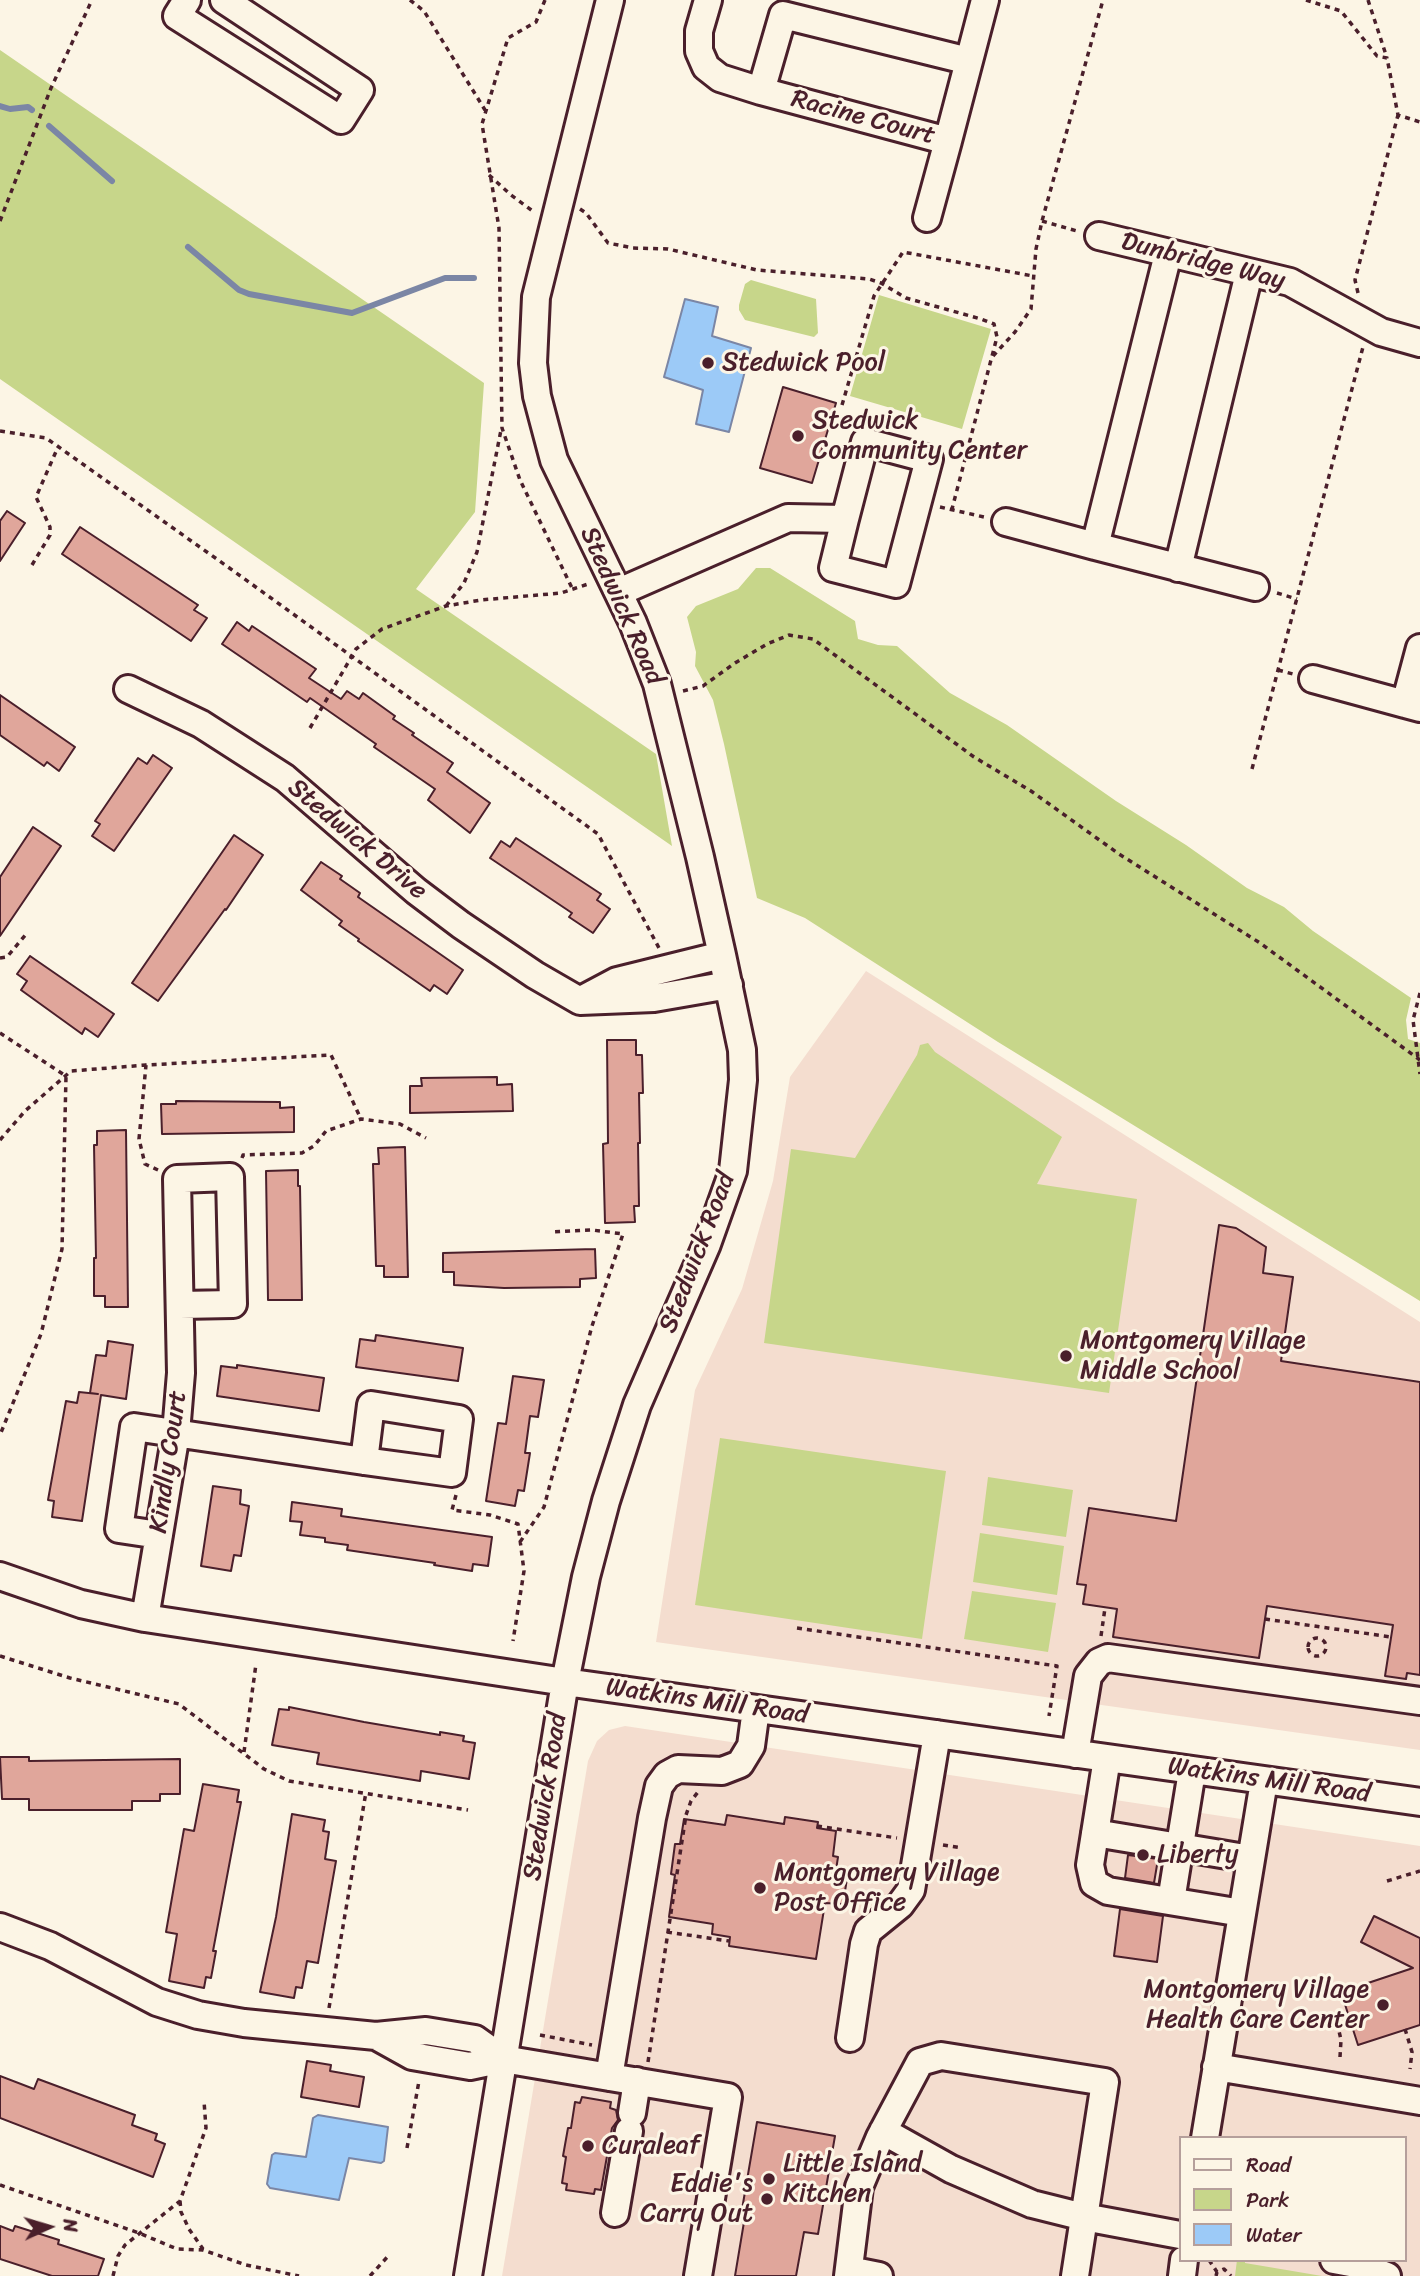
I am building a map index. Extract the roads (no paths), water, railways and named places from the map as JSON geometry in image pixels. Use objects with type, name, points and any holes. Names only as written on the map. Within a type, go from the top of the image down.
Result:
[{"type":"street","points":[[187,0],[177,16],[341,120],[360,90],[224,0]]},
{"type":"street","name":"Stedwick Road","points":[[468,2276],[565,1682],[586,1577],[606,1501],[637,1405],[707,1244],[733,1171],[743,1080],[742,1050],[729,985],[701,857],[660,697],[634,623],[554,460],[537,396],[533,363],[536,297],[610,0]]},
{"type":"street","name":"Racine Court","points":[[708,0],[699,31],[699,51],[706,67],[720,78],[761,91],[948,141],[969,61],[783,15],[761,91]]},
{"type":"street","points":[[969,61],[985,0]]},
{"type":"street","points":[[927,218],[948,141]]},
{"type":"street","name":"Dunbridge Way","points":[[1098,236],[1290,282],[1381,332],[1420,343]]},
{"type":"street","points":[[1095,546],[1168,254]]},
{"type":"street","points":[[1178,568],[1250,273]]},
{"type":"street","points":[[865,442],[929,459],[896,584],[833,568],[845,519],[865,442]]},
{"type":"street","points":[[614,583],[788,518],[845,519]]},
{"type":"street","points":[[1006,522],[1255,587]]},
{"type":"street","points":[[1313,679],[1412,706],[1420,648]]},
{"type":"street","name":"Stedwick Drive","points":[[128,688],[201,724],[285,778],[416,891],[535,975],[580,1001]]},
{"type":"street","points":[[580,1001],[617,981],[722,955]]},
{"type":"street","points":[[580,1001],[654,998],[729,985]]},
{"type":"street","name":"Kindly Court","points":[[145,1619],[176,1433],[181,1373],[177,1179],[230,1177],[233,1304],[180,1305]]},
{"type":"street","points":[[159,1535],[119,1529],[134,1427],[364,1461],[452,1473],[459,1419],[371,1405],[364,1461]]},
{"type":"street","name":"Watkins Mill Road","points":[[0,1576],[81,1604],[145,1619],[565,1682],[1420,1802]]},
{"type":"street","points":[[1075,1754],[1088,1676],[1099,1662],[1115,1658],[1420,1701]]},
{"type":"street","points":[[609,2077],[659,1786],[672,1772],[685,1769],[722,1771],[740,1764],[751,1746],[757,1709]]},
{"type":"street","points":[[850,2038],[866,1937],[872,1926],[909,1895],[913,1884],[937,1734]]},
{"type":"street","points":[[1107,1758],[1090,1870],[1097,1886],[1108,1891],[1242,1913]]},
{"type":"street","points":[[1171,1901],[1192,1771]]},
{"type":"street","points":[[1205,2136],[1264,1781]]},
{"type":"street","points":[[1095,1833],[1251,1859]]},
{"type":"street","points":[[0,1927],[50,1946],[142,1995],[173,2008],[226,2020],[376,2036],[426,2031],[475,2039],[503,2059],[728,2096],[698,2276]]},
{"type":"street","points":[[879,2276],[849,2273],[859,2187],[883,2131],[920,2062],[941,2056],[1105,2082],[1075,2276]]},
{"type":"street","points":[[1216,2067],[1420,2101]]},
{"type":"street","points":[[615,2213],[630,2122],[641,2082]]},
{"type":"street","points":[[883,2131],[951,2169],[1032,2204],[1178,2235]]},
{"type":"street","points":[[1345,2262],[1387,2276]]},
{"type":"water","name":"Stedwick Pool","points":[[685,299],[718,307],[712,336],[751,348],[729,432],[696,424],[703,390],[664,377]]},
{"type":"water","points":[[318,2115],[388,2127],[384,2161],[381,2163],[349,2158],[339,2200],[270,2188],[267,2184],[272,2155],[275,2153],[306,2157],[313,2118]]},
{"type":"waterway","points":[[0,106],[10,109],[28,107],[32,110]]},
{"type":"waterway","points":[[49,126],[112,181]]},
{"type":"waterway","points":[[188,247],[239,290],[352,313],[445,278],[474,278]]},
{"type":"place","name":"Stedwick Pool","points":[[708,363]]},
{"type":"place","name":"Stedwick Community Center","points":[[798,436]]},
{"type":"place","name":"Montgomery Village Middle School","points":[[1066,1356]]},
{"type":"place","name":"Liberty","points":[[1143,1855]]},
{"type":"place","name":"Montgomery Village Post Office","points":[[760,1888]]},
{"type":"place","name":"Montgomery Village Health Care Center","points":[[1383,2005]]},
{"type":"place","name":"Curaleaf","points":[[588,2146]]},
{"type":"place","name":"Little Island Kitchen","points":[[769,2179]]},
{"type":"place","name":"Eddie's Carry Out","points":[[767,2199]]}]
